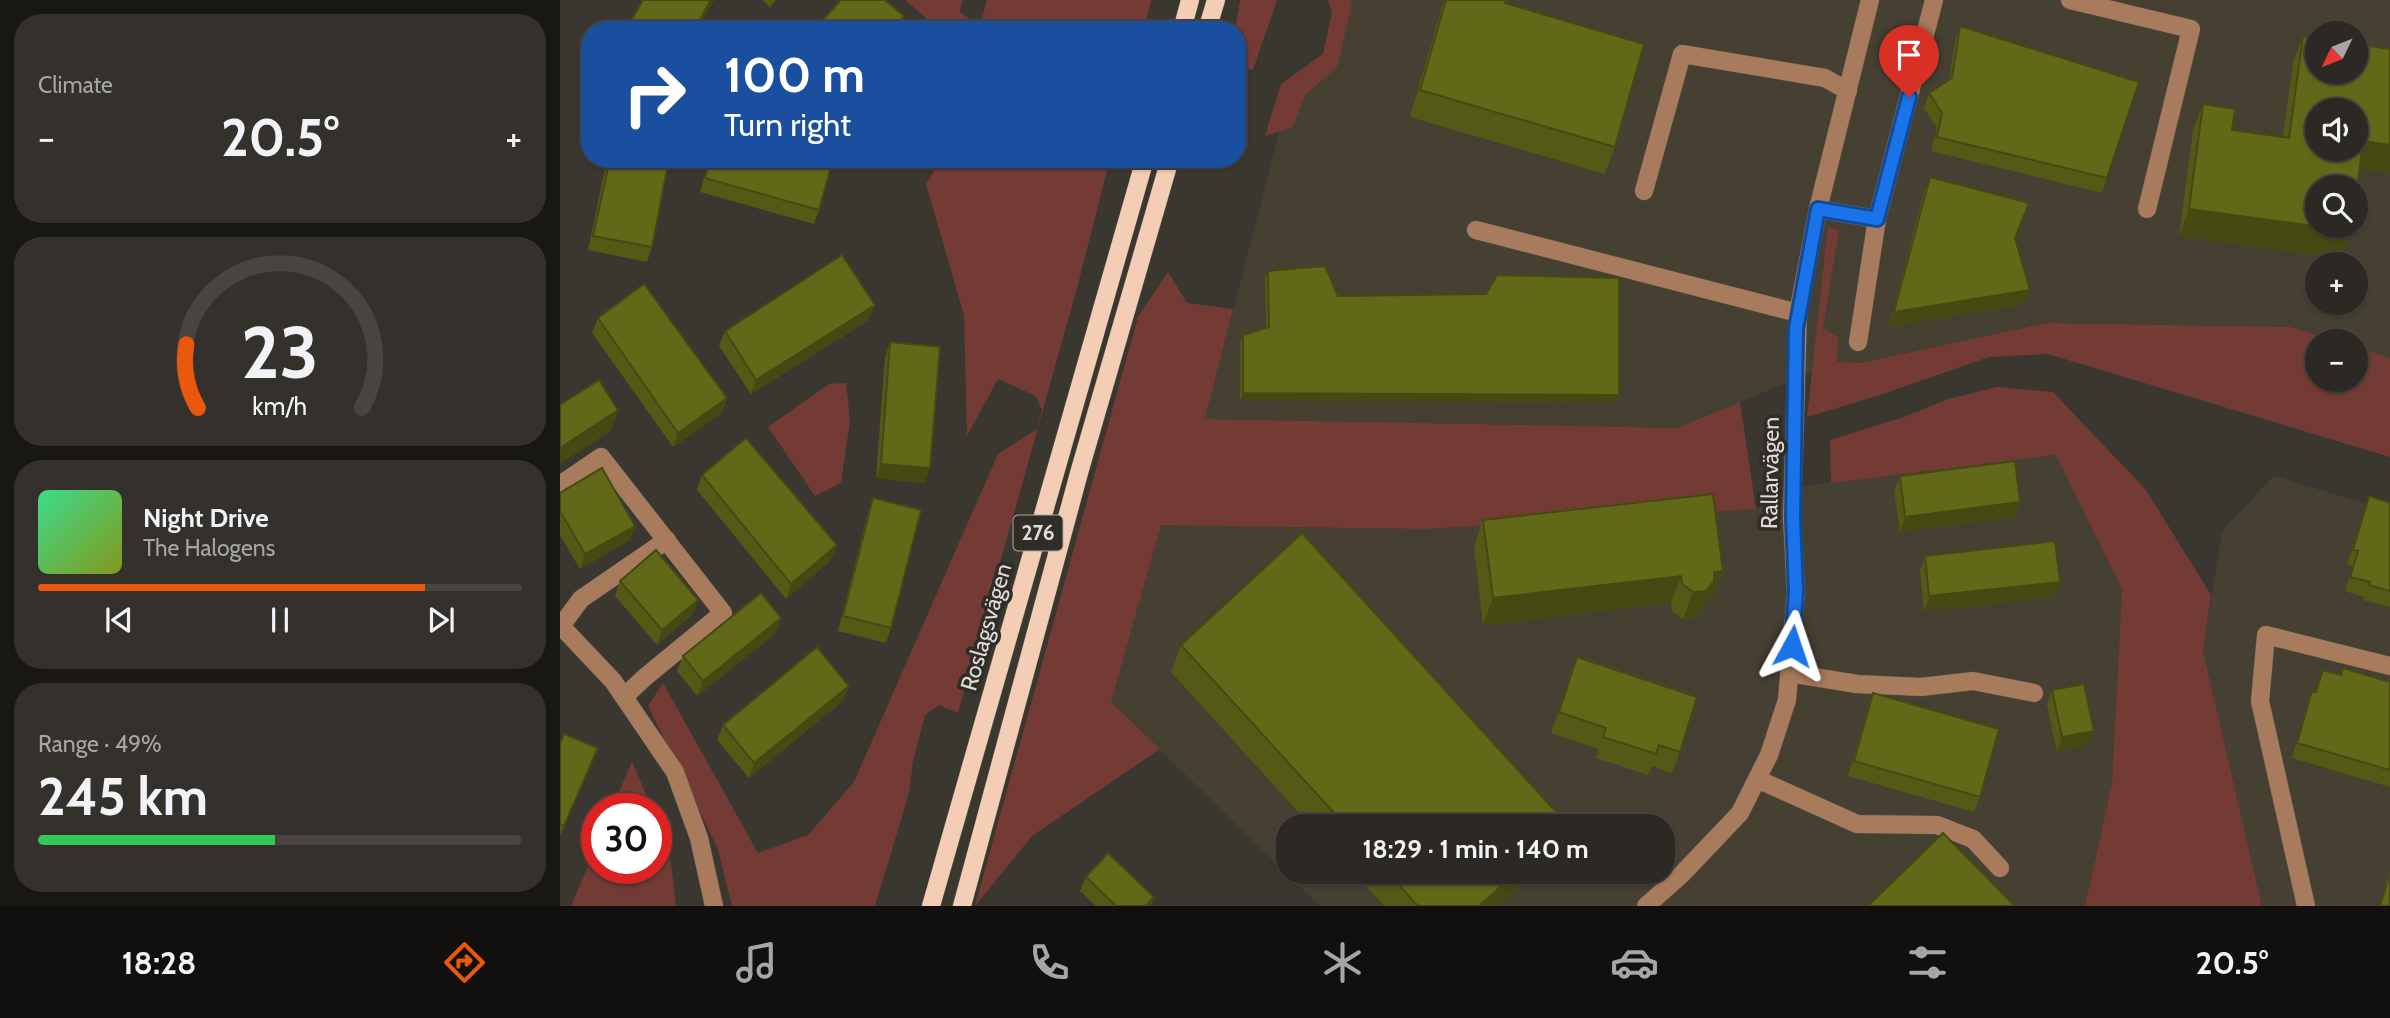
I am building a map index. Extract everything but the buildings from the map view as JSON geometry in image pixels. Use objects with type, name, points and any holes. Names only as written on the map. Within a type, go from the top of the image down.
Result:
[{"type":"main road","points":[[1184,21],[1190,0]]},
{"type":"main road","points":[[1210,21],[1216,0]]},
{"type":"main road","name":"Roslagsvägen","points":[[931,906],[1142,168]]},
{"type":"main road","name":"276","points":[[962,906],[1079,473],[1167,168]]},
{"type":"street","name":"Rallarvägen","points":[[1646,906],[1681,875],[1740,813],[1769,755],[1787,700],[1796,592],[1793,518],[1798,313],[1818,209],[1870,0]]},
{"type":"street","points":[[1858,342],[1877,219],[1934,0]]},
{"type":"street","points":[[2070,0],[2191,30],[2147,209]]},
{"type":"street","points":[[1644,191],[1682,54],[1825,78],[1848,91]]},
{"type":"street","points":[[1818,209],[1877,219]]},
{"type":"street","points":[[1476,230],[1798,313]]},
{"type":"street","points":[[560,485],[601,457],[723,613],[624,697]]},
{"type":"street","points":[[667,540],[581,599],[561,626],[613,681],[675,772],[699,838],[714,906]]},
{"type":"street","points":[[2306,906],[2260,701],[2266,635],[2390,666]]},
{"type":"street","points":[[1790,673],[1857,684],[1921,687],[1973,681],[2034,692]]},
{"type":"street","points":[[1757,779],[1857,824],[1937,825],[1973,839],[2000,868]]},
{"type":"shaded area","points":[[905,0],[962,0],[960,12],[973,21],[930,21]]},
{"type":"shaded area","points":[[987,0],[1151,0],[1146,21],[981,21]]},
{"type":"shaded area","points":[[1240,0],[1277,0],[1253,70],[1246,68],[1246,21],[1236,21]]},
{"type":"shaded area","points":[[1328,0],[2390,0],[2390,358],[2368,351],[2368,329],[2305,329],[2305,331],[2291,327],[2047,323],[1859,363],[1837,362],[1677,428],[1205,419],[1294,75],[1323,54],[1332,13]]},
{"type":"shaded area","points":[[1328,0],[1350,0],[1352,4],[1337,67],[1305,95],[1293,127],[1265,136],[1281,84],[1323,54],[1332,13]]},
{"type":"shaded area","points":[[936,168],[1108,168],[1077,288],[958,713],[939,705],[925,715],[913,761],[909,793],[875,906],[732,906],[718,849],[648,706],[663,683],[758,853],[808,835],[854,782],[998,454],[1037,429],[1042,410],[1036,396],[998,379],[967,436],[964,315],[926,184]]},
{"type":"shaded area","points":[[1828,227],[1839,230],[1823,328],[1838,337],[1837,362],[1860,363],[2047,323],[2291,327],[2305,331],[2305,392],[2368,392],[2368,351],[2390,358],[2390,457],[2048,354],[1989,357],[1807,417]]},
{"type":"shaded area","points":[[1168,272],[1187,303],[1233,309],[1205,419],[1677,428],[1740,402],[1756,509],[1425,529],[1161,525],[1111,702],[1160,749],[1032,836],[975,906],[1138,317]]},
{"type":"shaded area","points":[[846,383],[850,420],[841,483],[815,496],[768,427],[829,384]]},
{"type":"shaded area","points":[[1997,387],[2053,392],[2146,490],[2211,595],[2203,651],[2262,906],[2085,906],[2112,783],[2122,589],[2056,455],[1831,483],[1830,440],[1904,417],[1948,399]]},
{"type":"shaded area","points":[[2056,455],[2122,589],[2112,783],[2085,906],[1320,906],[1297,884],[1675,884],[1675,814],[1276,814],[1276,863],[1111,702],[1161,525],[1425,529],[1756,509],[1809,485]]},
{"type":"shaded area","points":[[2274,476],[2390,511],[2390,906],[2262,906],[2203,651],[2222,531]]},
{"type":"shaded area","points":[[632,762],[645,793],[619,793]]},
{"type":"shaded area","points":[[672,872],[676,906],[571,906],[581,883],[672,884]]},
{"type":"route","points":[[1792,646],[1796,592],[1793,518],[1796,329],[1818,209],[1877,219],[1909,97]]}]
